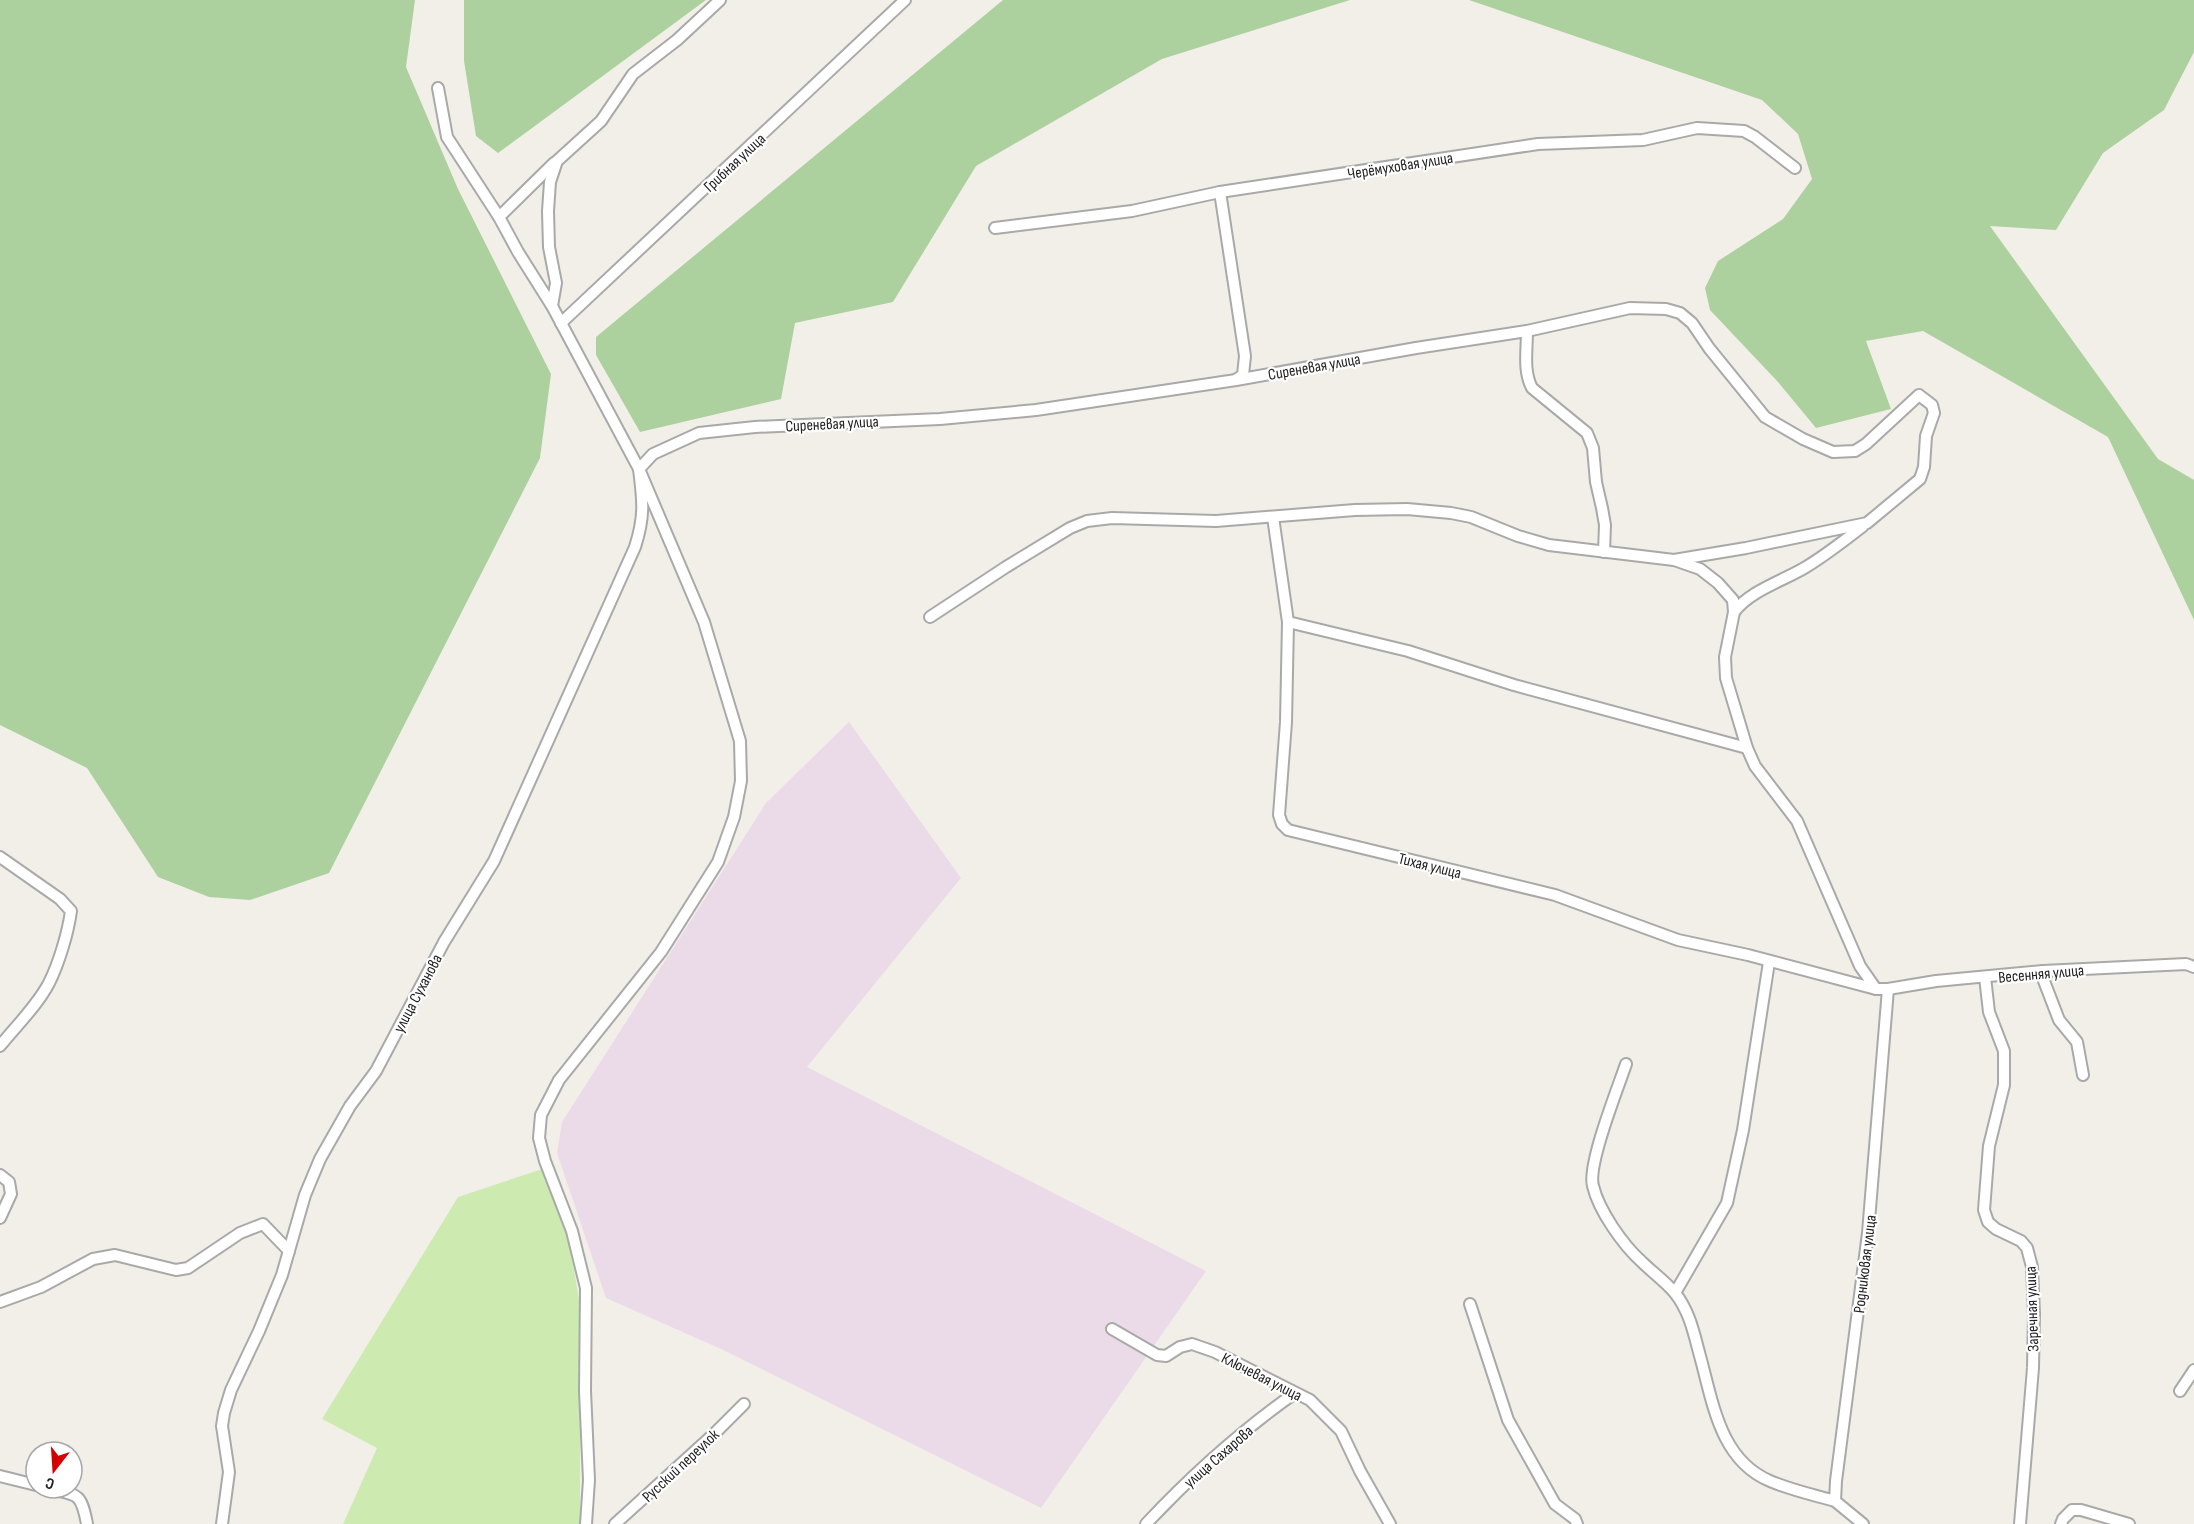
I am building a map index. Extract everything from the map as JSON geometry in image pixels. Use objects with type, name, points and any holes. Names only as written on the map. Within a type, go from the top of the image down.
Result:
[{"type":"street","points":[[500,217],[601,121],[633,74],[677,40],[720,0]]},
{"type":"street","name":"Грибная улица","points":[[561,323],[905,0]]},
{"type":"street","points":[[438,88],[447,137],[500,217],[518,252],[552,306],[639,469],[704,622],[740,741],[741,781],[734,817],[718,862],[661,952],[559,1080],[541,1115],[539,1138],[544,1161],[572,1231],[586,1288],[585,1391],[589,1480],[586,1524]]},
{"type":"street","name":"Черёмуховая улица","points":[[995,228],[1132,211],[1220,192],[1538,144],[1642,140],[1697,128],[1744,131],[1795,168]]},
{"type":"street","points":[[552,306],[556,283],[549,247],[548,211],[550,182],[557,161]]},
{"type":"street","points":[[1220,192],[1245,356],[1243,375],[1236,380]]},
{"type":"street","name":"Сиреневая улица","points":[[639,469],[653,454],[699,433],[755,427],[940,419],[1036,410],[1236,380],[1527,331],[1630,308],[1666,309],[1680,313],[1692,323],[1709,348],[1765,417],[1803,439],[1833,452],[1855,451],[1866,444],[1918,395],[1932,405],[1934,413],[1926,436],[1924,467],[1920,478],[1867,523]]},
{"type":"street","points":[[1527,331],[1526,370],[1527,379],[1532,388],[1587,433],[1593,448],[1596,482],[1605,525],[1604,552]]},
{"type":"street","name":"улица Суханова","points":[[222,1524],[229,1472],[222,1426],[224,1413],[231,1390],[278,1284],[305,1195],[320,1159],[350,1106],[376,1071],[444,942],[494,861],[619,586],[641,529],[644,508],[639,469]]},
{"type":"street","points":[[930,617],[1070,528],[1112,518],[1216,521],[1355,510],[1407,509],[1471,517],[1518,536],[1549,545],[1674,560],[1700,569],[1718,583],[1733,600],[1734,612],[1725,657],[1726,678],[1747,748],[1755,766],[1797,821],[1853,952],[1876,989]]},
{"type":"street","name":"Тихая улица","points":[[1273,516],[1288,622],[1286,722],[1279,815],[1282,824],[1288,830],[1555,895],[1678,940],[1876,989]]},
{"type":"street","points":[[1674,560],[1867,523]]},
{"type":"street","points":[[1734,612],[1740,604],[1768,586],[1806,567],[1867,523]]},
{"type":"street","points":[[1288,622],[1390,646],[1514,685],[1747,748]]},
{"type":"street","points":[[0,857],[60,899],[71,911],[69,924],[49,983],[0,1046]]},
{"type":"street","points":[[1675,1293],[1727,1203],[1743,1130],[1769,962]]},
{"type":"street","name":"Весенняя улица","points":[[1876,989],[2043,971],[2186,964],[2194,967]]},
{"type":"street","points":[[2043,971],[2044,981],[2059,1020],[2077,1042],[2083,1075]]},
{"type":"street","name":"Заречная улица","points":[[1985,978],[1989,1012],[2004,1051],[2004,1085],[1989,1146],[1984,1210],[1988,1222],[1996,1229],[2020,1241],[2027,1248],[2032,1266],[2033,1368],[2020,1524]]},
{"type":"street","name":"Родниковая улица","points":[[1835,1502],[1868,1233],[1888,989]]},
{"type":"street","points":[[1626,1064],[1593,1166],[1592,1185],[1602,1207],[1639,1260],[1675,1293],[1690,1318],[1713,1409],[1727,1443],[1746,1466],[1769,1481],[1835,1502],[1863,1524]]},
{"type":"street","points":[[0,1175],[9,1182],[10,1194],[0,1218]]},
{"type":"street","points":[[0,1302],[41,1287],[93,1259],[115,1255],[176,1270],[188,1268],[240,1233],[263,1224],[289,1251]]},
{"type":"street","points":[[1470,1304],[1508,1420],[1555,1504],[1575,1519],[1577,1524]]},
{"type":"street","name":"Ключевая улица","points":[[1112,1329],[1156,1355],[1166,1356],[1180,1347],[1192,1344],[1215,1352],[1310,1400],[1341,1431],[1360,1472],[1390,1524]]},
{"type":"street","points":[[2180,1391],[2194,1370]]},
{"type":"street","name":"улица Сахарова","points":[[1146,1524],[1184,1484],[1295,1393]]},
{"type":"street","name":"Русский переулок","points":[[615,1524],[744,1404]]},
{"type":"street","points":[[0,1476],[24,1482]]},
{"type":"street","points":[[81,1500],[84,1504],[87,1524]]},
{"type":"street","points":[[2061,1524],[2062,1519],[2072,1510],[2081,1510],[2129,1524]]},
{"type":"shaded area","points":[[849,722],[961,878],[807,1067],[1206,1271],[1041,1508],[721,1349],[606,1298],[557,1153],[562,1122],[766,803]]},
{"type":"green space","points":[[0,0],[415,0],[406,67],[458,189],[551,374],[540,458],[329,873],[250,900],[209,897],[158,877],[87,768],[0,725]]},
{"type":"green space","points":[[464,0],[706,0],[498,153],[476,136],[464,61]]},
{"type":"green space","points":[[1003,0],[1350,0],[1162,59],[976,166],[893,302],[795,323],[781,399],[640,432],[596,355],[596,337]]},
{"type":"green space","points":[[1469,0],[2194,0],[2194,52],[2164,110],[2103,153],[2056,230],[1990,226],[2158,459],[2194,480],[2194,620],[2108,437],[1923,331],[1866,341],[1891,409],[1816,428],[1778,382],[1710,310],[1705,288],[1718,261],[1783,219],[1812,179],[1798,134],[1762,100]]},
{"type":"green space","points":[[542,1169],[568,1235],[580,1305],[580,1524],[343,1524],[377,1448],[322,1419],[458,1197]]}]
